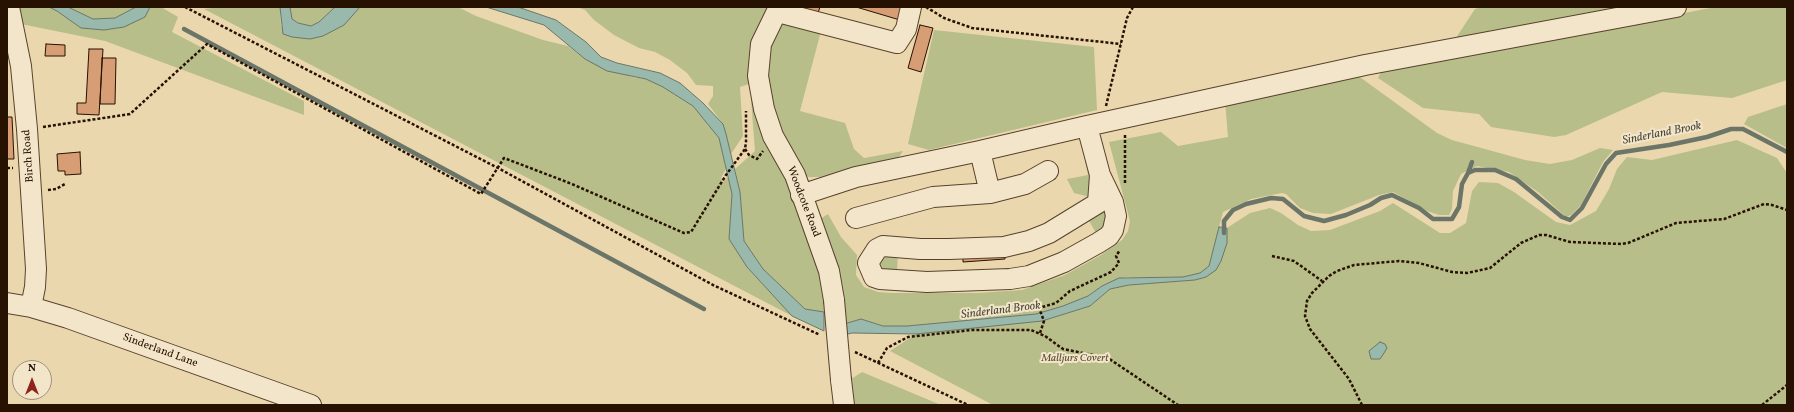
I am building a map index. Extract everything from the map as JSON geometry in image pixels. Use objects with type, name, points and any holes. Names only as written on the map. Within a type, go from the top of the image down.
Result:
[{"type":"street","name":"Birch Road","points":[[10,7],[21,66],[27,130],[36,269],[35,287],[31,307]]},
{"type":"street","points":[[778,9],[897,44],[906,29],[911,7]]},
{"type":"street","points":[[801,195],[856,177],[980,151],[1365,65],[1676,7]]},
{"type":"street","name":"Woodcote Road","points":[[778,9],[761,44],[758,76],[764,109],[773,136],[795,175],[829,271],[834,300],[840,380],[844,405]]},
{"type":"street","points":[[1096,124],[1100,174],[1098,203],[1049,233],[1029,241],[1004,247],[920,249],[883,246],[877,249],[871,257],[868,263],[870,270],[874,276],[897,281],[927,282],[994,280],[1029,276],[1064,262],[1109,236],[1113,230],[1116,216],[1113,202],[1100,174]]},
{"type":"street","points":[[980,151],[990,193]]},
{"type":"street","points":[[856,218],[933,197],[990,193],[1025,184],[1048,171]]},
{"type":"street","name":"Sinderland Lane","points":[[7,303],[31,307],[311,405]]},
{"type":"path","points":[[185,7],[498,168],[712,284],[821,336]]},
{"type":"path","points":[[926,7],[944,18],[972,28],[1121,44]]},
{"type":"path","points":[[1096,124],[1106,110],[1127,18],[1133,7]]},
{"type":"path","points":[[27,130],[130,114],[207,44],[481,194],[504,158],[572,184],[684,233],[691,232],[737,159],[745,149],[750,155]]},
{"type":"path","points":[[1362,405],[1349,378],[1315,335],[1307,322],[1305,310],[1307,300],[1322,281],[1345,267],[1385,262],[1412,262],[1452,272],[1480,272],[1498,262],[1521,243],[1539,235],[1546,235],[1570,242],[1622,244],[1676,224],[1724,219],[1764,204],[1787,210]]},
{"type":"path","points":[[1272,256],[1294,261],[1322,281]]},
{"type":"path","points":[[1039,308],[1044,321],[1040,334]]},
{"type":"path","points":[[878,363],[887,348],[908,337],[972,330],[1031,330],[1063,349],[1108,358],[1178,405]]},
{"type":"path","points":[[850,349],[968,405]]},
{"type":"path","points":[[1762,405],[1787,385]]},
{"type":"green space","points":[[12,7],[49,7],[81,28],[145,17],[150,7],[161,7],[178,17],[172,32],[304,101],[304,115],[105,41],[16,23]]},
{"type":"green space","points":[[68,7],[136,7],[115,18],[93,19]]},
{"type":"green space","points":[[222,7],[280,7],[281,26],[292,37],[360,7],[458,7],[476,16],[543,40],[568,46],[585,59],[632,77],[646,79],[663,87],[693,106],[719,138],[726,169],[721,178],[723,182],[728,177],[732,194],[729,239],[747,267],[792,316],[204,9]]},
{"type":"green space","points":[[290,7],[335,7],[319,22],[311,26],[298,23],[292,19]]},
{"type":"green space","points":[[577,7],[771,7],[755,82],[740,87],[743,136],[731,154],[723,124],[708,104],[713,96],[713,86],[696,85],[687,73],[670,60],[655,52],[639,48],[614,35],[594,20],[585,10]]},
{"type":"green space","points":[[1482,7],[1641,7],[1452,44],[1475,9]]},
{"type":"green space","points":[[1716,7],[1787,7],[1787,80],[1732,98],[1662,92],[1566,135],[1554,137],[1491,127],[1479,114],[1423,108],[1378,78],[1382,70]]},
{"type":"green space","points":[[782,22],[821,31],[800,111],[845,123],[854,149],[864,158],[903,151],[899,157],[821,177],[809,177],[801,174],[781,140],[765,83],[764,59]]},
{"type":"green space","points":[[934,30],[1094,47],[1097,110],[929,150],[908,144]]},
{"type":"green space","points":[[1357,75],[1437,133],[1452,140],[1525,160],[1550,164],[1572,160],[1600,148],[1613,150],[1603,162],[1581,205],[1571,215],[1566,217],[1538,192],[1509,172],[1477,166],[1461,174],[1453,191],[1452,209],[1449,215],[1439,215],[1427,211],[1393,192],[1379,195],[1331,214],[1313,213],[1300,208],[1286,194],[1282,193],[1251,199],[1223,212],[1209,266],[1200,273],[1183,277],[1125,277],[1102,286],[1088,296],[1063,306],[1036,314],[907,326],[884,326],[861,319],[844,324],[820,219],[828,214],[841,237],[857,255],[856,275],[864,287],[878,292],[892,293],[977,293],[1022,290],[1065,275],[1101,255],[1122,240],[1128,231],[1130,221],[1109,142],[1161,132],[1178,146],[1228,137],[1225,101]]},
{"type":"green space","points":[[758,94],[819,268],[824,295],[824,312],[805,309],[763,269],[744,241],[740,192],[735,169],[755,151],[751,96]]},
{"type":"green space","points":[[1787,104],[1787,148],[1744,124],[1748,117]]},
{"type":"green space","name":"Malljurs Covert","points":[[1737,140],[1777,158],[1787,173],[1787,405],[993,405],[890,351],[916,334],[1042,321],[1090,306],[1110,289],[1129,285],[1195,280],[1206,277],[1227,243],[1227,228],[1250,213],[1270,208],[1311,231],[1330,230],[1380,211],[1393,203],[1440,233],[1450,233],[1466,223],[1472,191],[1479,182],[1498,183],[1514,192],[1556,222],[1570,225],[1596,211],[1609,189],[1617,169],[1627,157],[1652,160]]},
{"type":"green space","points":[[1084,155],[1088,159],[1094,198],[1074,193],[1067,179],[1088,175]]},
{"type":"green space","points":[[1106,204],[1110,220],[1097,235],[1086,215]]},
{"type":"green space","points":[[898,251],[897,273],[882,269],[880,262],[882,255]]},
{"type":"green space","points":[[862,372],[941,405],[851,405],[848,381]]},
{"type":"shaded area","points":[[49,7],[68,7],[93,19],[115,18],[136,7],[150,7],[145,17],[124,27],[104,30],[81,28]]},
{"type":"shaded area","points":[[280,7],[290,7],[292,19],[298,23],[311,26],[319,22],[335,7],[360,7],[344,25],[323,36],[310,39],[292,37],[283,34]]},
{"type":"shaded area","points":[[486,7],[518,7],[556,20],[586,42],[601,57],[617,63],[660,73],[680,83],[703,103],[723,124],[726,134],[740,192],[744,241],[763,269],[805,309],[824,312],[824,331],[792,316],[747,267],[729,239],[732,194],[719,138],[693,106],[663,87],[646,79],[607,71],[585,59],[544,25]]},
{"type":"shaded area","points":[[1219,227],[1227,228],[1227,243],[1221,261],[1216,270],[1206,277],[1195,280],[1129,285],[1110,289],[1090,306],[1042,321],[916,334],[852,333],[844,335],[844,324],[861,319],[883,326],[907,326],[1036,314],[1063,306],[1088,296],[1102,286],[1119,278],[1183,277],[1200,273],[1209,266]]},
{"type":"shaded area","points":[[1380,342],[1385,344],[1387,348],[1380,359],[1371,359],[1369,351]]},
{"type":"building","points":[[802,7],[820,7],[817,16],[801,11]]},
{"type":"building","points":[[856,7],[904,7],[900,20]]},
{"type":"building","points":[[920,25],[933,28],[921,72],[908,68]]},
{"type":"building","points":[[46,44],[65,45],[65,56],[45,56]]},
{"type":"building","points":[[89,49],[103,49],[99,115],[77,114],[77,103],[86,103]]},
{"type":"building","points":[[102,58],[116,58],[115,104],[100,104]]},
{"type":"building","points":[[7,117],[12,117],[14,159],[7,159]]},
{"type":"building","points":[[80,152],[81,174],[65,175],[65,171],[58,171],[57,154]]},
{"type":"building","points":[[1005,248],[1005,259],[963,262],[963,250]]},
{"type":"waterway","points":[[184,29],[704,309]]},
{"type":"waterway","name":"Sinderland Brook","points":[[1224,233],[1224,221],[1233,210],[1246,204],[1271,198],[1283,199],[1304,216],[1324,221],[1346,215],[1370,205],[1381,198],[1392,195],[1419,208],[1433,219],[1452,219],[1459,207],[1462,184],[1468,173],[1475,170],[1495,170],[1516,179],[1562,217],[1570,220],[1582,208],[1606,164],[1616,153],[1669,145],[1707,137],[1731,129],[1743,129],[1787,152]]},
{"type":"waterway","points":[[1468,173],[1472,162]]}]
